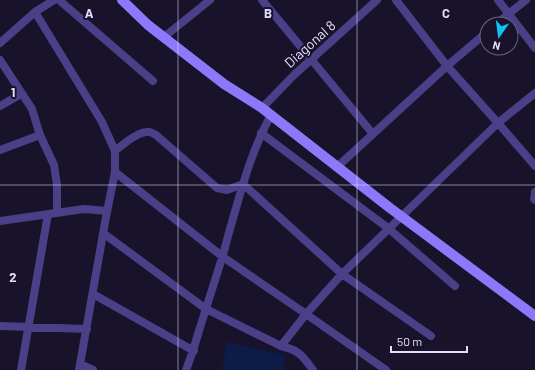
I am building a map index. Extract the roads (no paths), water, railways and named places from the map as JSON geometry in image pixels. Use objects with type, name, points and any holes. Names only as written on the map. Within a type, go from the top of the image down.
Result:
[{"type":"main road","points":[[122,0],[148,25],[224,84],[262,108],[401,216],[535,316]]},
{"type":"street","points":[[0,42],[35,12],[54,0]]},
{"type":"street","points":[[59,0],[153,81]]},
{"type":"street","points":[[164,37],[210,0]]},
{"type":"street","points":[[262,0],[373,134]]},
{"type":"street","name":"Diagonal 8","points":[[262,108],[294,75],[377,0]]},
{"type":"street","points":[[396,0],[447,66],[535,166]]},
{"type":"street","points":[[498,0],[535,48]]},
{"type":"street","points":[[506,16],[526,0]]},
{"type":"street","points":[[35,12],[102,122],[115,151],[115,172],[80,367],[93,370]]},
{"type":"street","points":[[337,167],[447,66],[479,39]]},
{"type":"street","points":[[0,60],[32,109],[40,135],[54,165],[57,185],[57,213]]},
{"type":"street","points":[[281,346],[306,314],[342,274],[388,228],[498,123],[535,93]]},
{"type":"street","points":[[0,106],[21,94]]},
{"type":"street","points":[[186,370],[194,351],[243,184],[261,133],[271,115]]},
{"type":"street","points":[[115,151],[130,139],[146,132],[152,133],[217,188],[227,190],[243,184]]},
{"type":"street","points":[[261,133],[388,228],[455,286]]},
{"type":"street","points":[[0,150],[40,135]]},
{"type":"street","points":[[115,172],[222,257],[386,370]]},
{"type":"street","points":[[243,184],[342,274],[431,336]]},
{"type":"street","points":[[535,192],[535,200]]},
{"type":"street","points":[[0,221],[84,209],[107,211]]},
{"type":"street","points":[[21,370],[48,214]]},
{"type":"street","points":[[103,233],[206,309],[281,346],[292,349],[304,358],[313,370]]},
{"type":"street","points":[[92,294],[194,351]]},
{"type":"street","points":[[0,326],[86,329]]},
{"type":"water","points":[[227,342],[286,355],[283,370],[222,370]]}]
